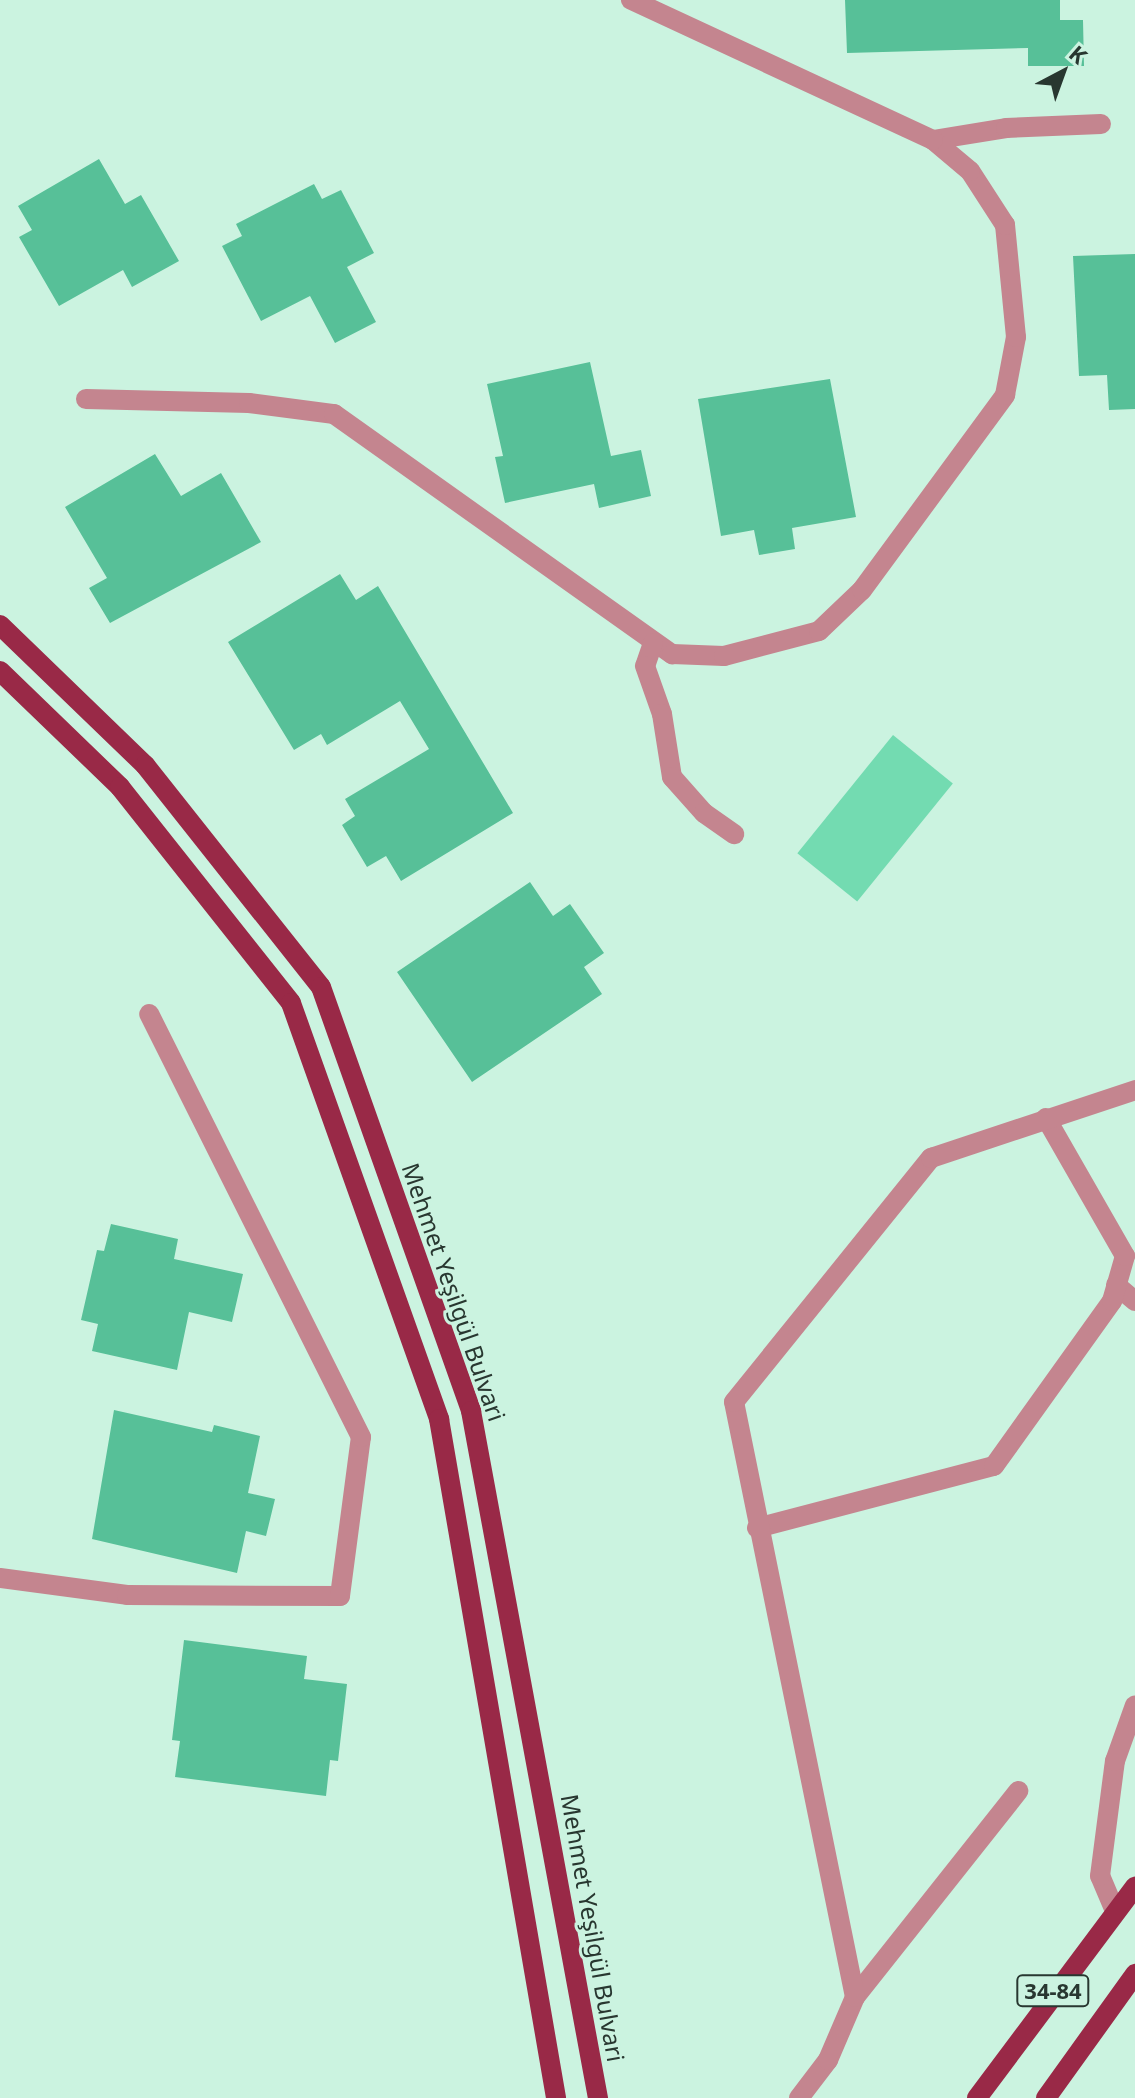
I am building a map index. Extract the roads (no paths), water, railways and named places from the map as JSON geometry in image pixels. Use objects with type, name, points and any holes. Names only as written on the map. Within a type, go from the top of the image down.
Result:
[{"type":"main road","name":"Mehmet Yeşilgül Bulvari","points":[[0,625],[145,765],[321,987],[471,1411],[598,2098]]},
{"type":"main road","points":[[0,671],[120,787],[291,1003],[439,1419],[556,2098]]},
{"type":"main road","name":"34-84","points":[[977,2098],[1135,1887]]},
{"type":"main road","name":"34-84","points":[[1046,2098],[1135,1974]]},
{"type":"street","points":[[86,399],[249,403],[334,414],[672,654],[724,656],[819,631],[862,590],[1005,395],[1016,337],[1005,225],[970,171],[933,140],[631,0]]},
{"type":"street","points":[[933,140],[1006,128],[1101,124]]},
{"type":"street","points":[[653,643],[645,666],[662,714],[672,777],[704,813],[734,834]]},
{"type":"street","points":[[0,1578],[127,1595],[340,1596],[361,1437],[149,1014]]},
{"type":"street","points":[[855,1997],[757,1528],[734,1402],[931,1158],[1135,1090]]},
{"type":"street","points":[[757,1528],[994,1466],[1112,1301],[1125,1256],[1046,1118]]},
{"type":"street","points":[[1116,1285],[1135,1301]]},
{"type":"street","points":[[1115,1911],[1100,1876],[1115,1761],[1135,1705]]},
{"type":"street","points":[[799,2098],[828,2060],[855,1997],[1018,1791]]}]
